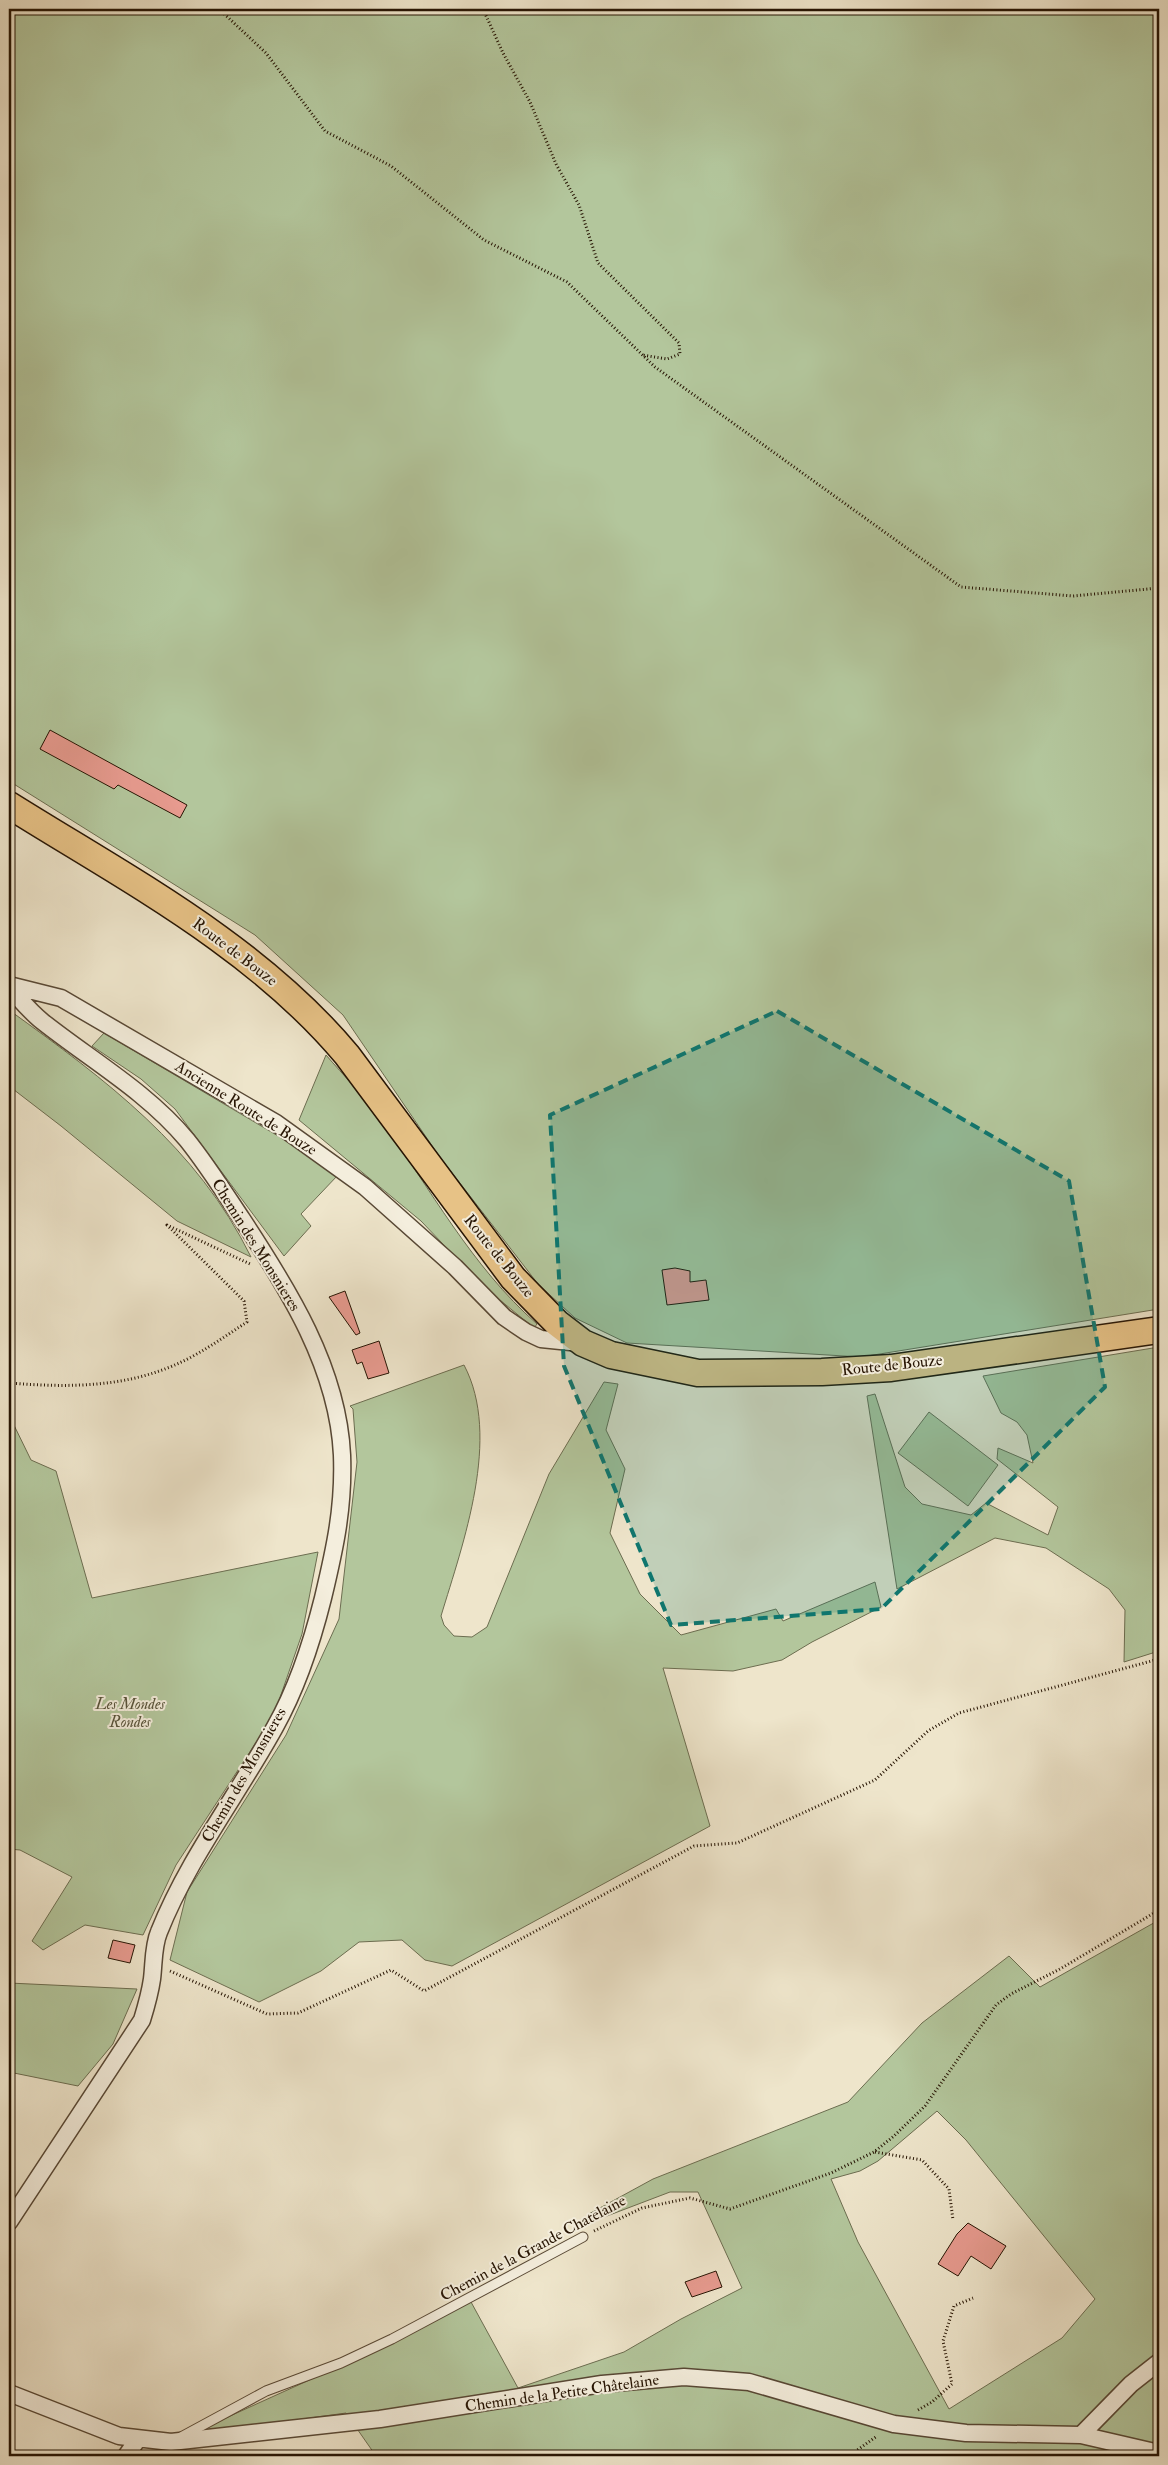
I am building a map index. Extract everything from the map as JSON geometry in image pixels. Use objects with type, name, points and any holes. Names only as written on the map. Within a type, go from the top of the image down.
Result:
[{"type":"main road","name":"Route de Bouze","points":[[9,805],[217,936],[289,994],[324,1028],[347,1055],[512,1278],[557,1324],[583,1343],[611,1355],[633,1361],[698,1373],[822,1372],[891,1368],[1159,1330]]},
{"type":"street","name":"Ancienne Route de Bouze","points":[[9,986],[61,998],[276,1123],[366,1187],[455,1267],[504,1317],[526,1332],[541,1339],[583,1343]]},
{"type":"street","name":"Chemin des Monsnieres","points":[[9,986],[40,1020],[157,1109],[186,1138],[214,1176],[294,1300],[322,1367],[336,1413],[342,1452],[340,1523],[321,1605],[298,1676],[276,1725],[179,1887],[158,1934],[148,2001],[142,2020],[9,2222]]},
{"type":"street","points":[[1081,2435],[1131,2384],[1159,2362]]},
{"type":"street","name":"Chemin de la Petite Châtelaine","points":[[171,2442],[380,2420],[602,2384],[684,2377],[750,2382],[894,2424],[966,2433],[1081,2435],[1159,2453]]},
{"type":"street","points":[[9,2393],[118,2436],[171,2442]]},
{"type":"street","points":[[126,2456],[138,2439]]},
{"type":"lane","name":"Chemin de la Grande Chatelaine","points":[[171,2442],[266,2391],[341,2363],[392,2339],[583,2237]]},
{"type":"path","points":[[219,9],[266,53],[326,131],[391,166],[484,240],[567,282],[654,367],[961,587],[1073,596],[1159,588]]},
{"type":"path","points":[[483,9],[503,53],[530,102],[556,164],[579,205],[598,263],[679,342],[680,354],[667,359],[642,354]]},
{"type":"path","points":[[9,1383],[95,1386],[149,1374],[194,1355],[247,1322],[244,1301],[167,1225],[253,1265]]},
{"type":"path","points":[[154,1963],[267,2014],[298,2012],[391,1970],[424,1990],[694,1846],[737,1843],[874,1780],[928,1731],[959,1713],[1159,1659]]},
{"type":"path","name":"Chemin de la Grande Chatelaine","points":[[583,2237],[642,2208],[690,2198],[730,2208],[831,2173],[874,2152],[894,2136],[925,2106],[996,2005],[1010,1994],[1060,1969],[1159,1910]]},
{"type":"path","points":[[874,2152],[922,2160],[949,2190],[953,2220]]},
{"type":"path","points":[[849,2456],[894,2424],[932,2402],[952,2384],[943,2341],[954,2306],[973,2298]]},
{"type":"highlighted area","points":[[777,1011],[1069,1181],[1105,1387],[881,1609],[671,1625],[564,1366],[550,1115]]},
{"type":"green space","points":[[9,9],[1159,9],[1159,1309],[861,1357],[627,1343],[575,1318],[538,1284],[439,1156],[343,1015],[255,935],[9,781]]},
{"type":"green space","points":[[9,1010],[80,1063],[146,1118],[204,1182],[229,1218],[251,1257],[177,1221],[9,1086]]},
{"type":"green space","points":[[104,1033],[295,1146],[338,1175],[301,1214],[311,1226],[284,1256],[175,1109],[141,1079],[92,1046]]},
{"type":"green space","points":[[326,1055],[374,1111],[472,1252],[513,1301],[537,1324],[534,1328],[484,1287],[421,1221],[299,1120]]},
{"type":"green space","points":[[1159,1347],[1159,1651],[1124,1662],[1125,1610],[1109,1589],[1046,1548],[995,1538],[897,1589],[867,1396],[875,1394],[905,1487],[922,1504],[971,1515],[986,1503],[1048,1535],[1058,1507],[997,1459],[998,1448],[1033,1463],[1027,1435],[1017,1422],[1001,1413],[983,1376]]},
{"type":"green space","points":[[464,1365],[475,1393],[480,1424],[479,1457],[468,1523],[441,1616],[444,1625],[454,1636],[472,1637],[487,1627],[549,1474],[604,1382],[618,1384],[606,1430],[625,1469],[610,1533],[640,1594],[681,1635],[776,1609],[783,1621],[875,1582],[881,1607],[812,1642],[782,1660],[733,1671],[663,1668],[710,1826],[452,1966],[425,1960],[402,1940],[359,1942],[321,1971],[259,2002],[170,1960],[187,1892],[286,1735],[339,1619],[357,1462],[353,1409],[350,1406]]},
{"type":"green space","points":[[929,1412],[998,1465],[968,1506],[898,1453]]},
{"type":"green space","name":"Les Mondes Rondes","points":[[9,1415],[31,1460],[56,1471],[92,1598],[318,1552],[302,1634],[274,1715],[176,1865],[143,1935],[85,1925],[43,1950],[32,1941],[72,1877],[20,1850],[9,1849]]},
{"type":"green space","points":[[1159,1920],[1159,2456],[376,2456],[346,2413],[223,2430],[197,2431],[327,2372],[471,2302],[518,2388],[624,2352],[681,2319],[742,2288],[698,2192],[670,2192],[599,2219],[587,2215],[653,2179],[848,2102],[922,2023],[1009,1956],[1040,1987]],"holes":[[[937,2111],[966,2140],[1095,2299],[1062,2338],[949,2409],[858,2242],[831,2179],[860,2171],[878,2161]]]},
{"type":"green space","points":[[9,1983],[137,1989],[113,2044],[78,2086],[9,2072]]},
{"type":"building","points":[[50,730],[187,805],[180,818],[118,785],[114,789],[40,749]]},
{"type":"building","points":[[675,1268],[690,1271],[690,1282],[706,1280],[709,1300],[667,1305],[662,1270]]},
{"type":"building","points":[[345,1291],[360,1333],[356,1335],[329,1297]]},
{"type":"building","points":[[379,1341],[389,1373],[368,1379],[362,1362],[357,1364],[352,1350]]},
{"type":"building","points":[[113,1940],[135,1945],[130,1963],[108,1958]]},
{"type":"building","points":[[968,2223],[1006,2246],[991,2269],[971,2256],[958,2276],[938,2264],[957,2234]]},
{"type":"building","points":[[716,2271],[722,2287],[692,2297],[685,2282]]}]
